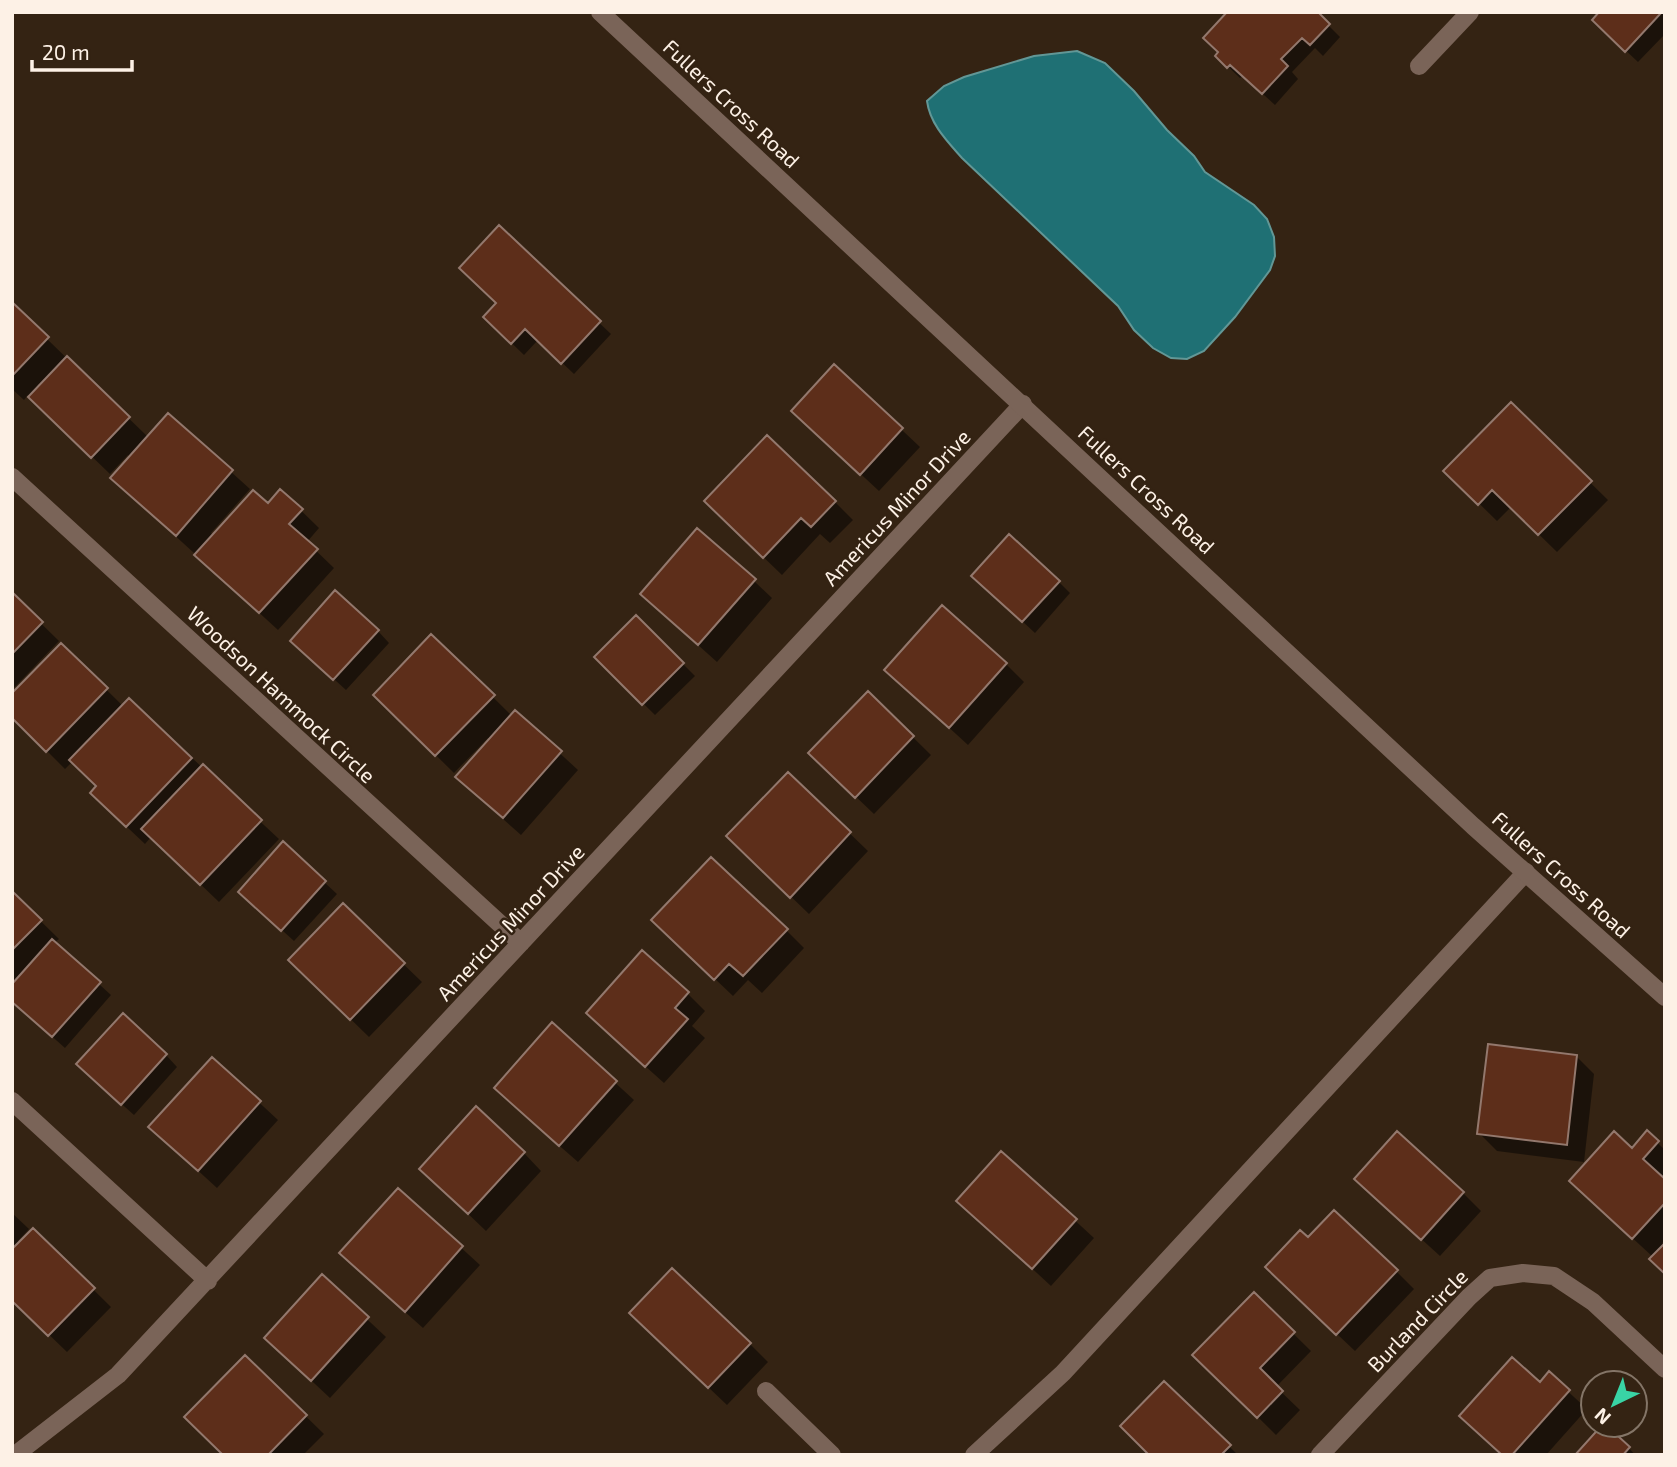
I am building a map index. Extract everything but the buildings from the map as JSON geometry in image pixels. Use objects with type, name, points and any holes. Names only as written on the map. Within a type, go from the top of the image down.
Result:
[{"type":"street","name":"Fullers Cross Road","points":[[600,12],[1272,639],[1665,997]]},
{"type":"street","points":[[1419,66],[1470,12]]},
{"type":"street","name":"Americus Minor Drive","points":[[15,1455],[118,1375],[1023,404]]},
{"type":"street","name":"Woodson Hammock Circle","points":[[12,477],[521,943]]},
{"type":"street","points":[[974,1455],[1063,1373],[1526,872]]},
{"type":"street","points":[[12,1101],[208,1281]]},
{"type":"street","name":"Burland Circle","points":[[1320,1455],[1490,1278],[1523,1273],[1554,1276],[1593,1302],[1665,1369]]},
{"type":"street","points":[[766,1391],[832,1455]]},
{"type":"water","points":[[1077,51],[1105,63],[1194,156],[1205,172],[1254,205],[1267,219],[1274,237],[1275,256],[1270,270],[1235,317],[1204,351],[1187,359],[1171,358],[1153,348],[1134,330],[1118,306],[962,158],[940,132],[929,109],[927,101],[944,86],[964,77],[1034,56]]}]
